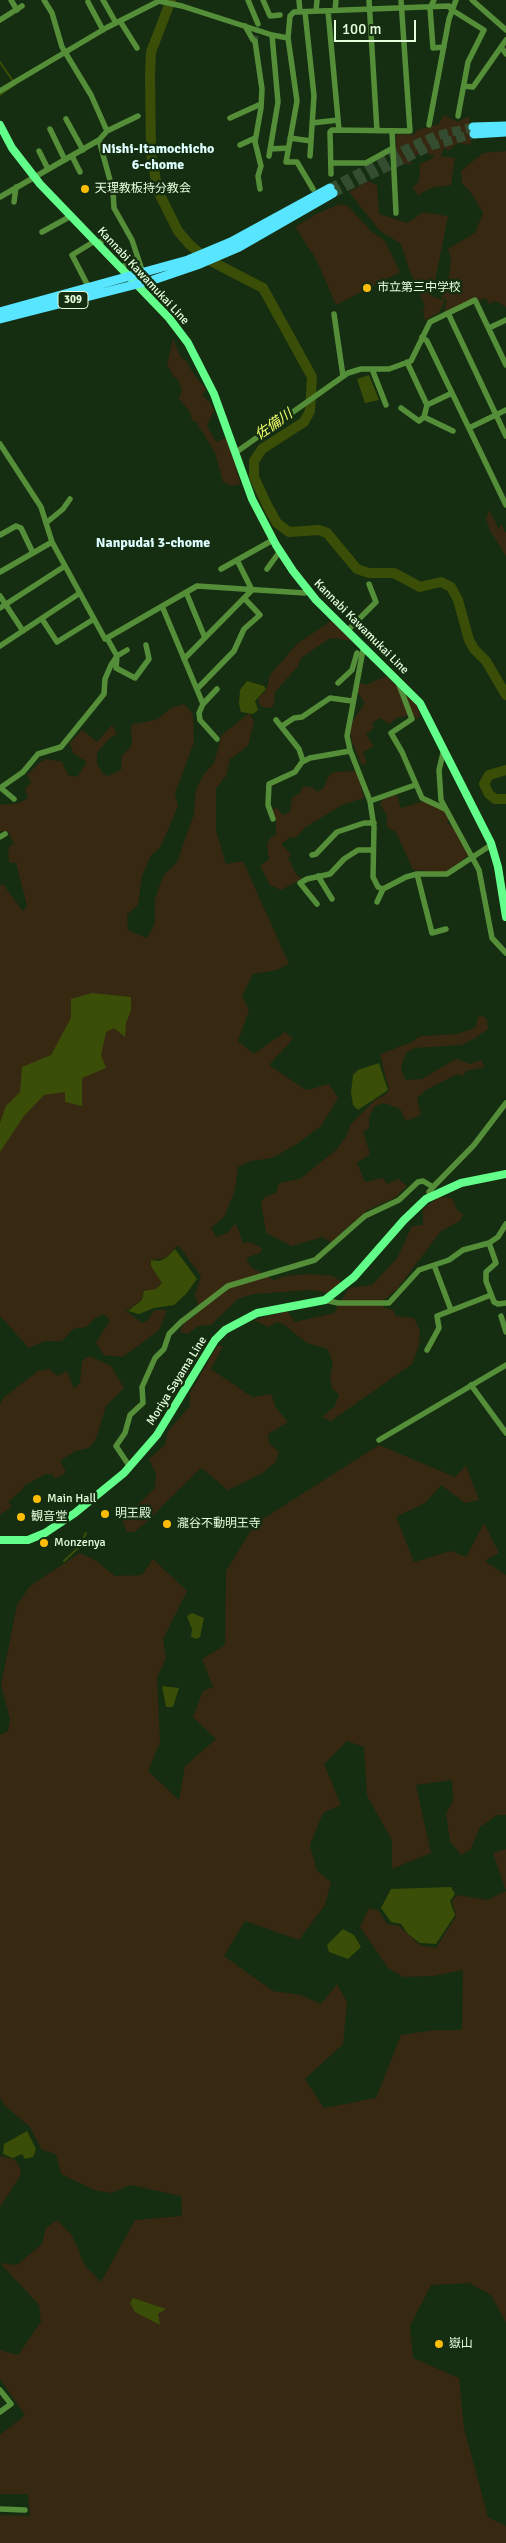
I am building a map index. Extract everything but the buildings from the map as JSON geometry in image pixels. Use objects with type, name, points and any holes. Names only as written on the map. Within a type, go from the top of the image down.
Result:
[{"type":"highway","points":[[506,126],[473,130],[506,132]]},
{"type":"highway","name":"309","points":[[0,312],[177,268],[235,244],[332,191]]},
{"type":"highway","name":"309","points":[[0,319],[132,280],[143,273],[177,268]]},
{"type":"main road","name":"Kannabi Kawamukai Line","points":[[0,125],[12,148],[34,176],[175,325],[199,361],[214,394],[252,500],[273,540],[308,591],[420,703],[491,845],[498,867],[506,917]]},
{"type":"main road","name":"Moriya Sayama Line","points":[[0,1540],[28,1540],[45,1533],[89,1502],[130,1467],[157,1435],[222,1332],[251,1315],[325,1300],[354,1277],[410,1214],[430,1197],[461,1183],[506,1174]]},
{"type":"street","points":[[0,20],[20,8],[11,0]]},
{"type":"street","points":[[44,0],[52,13],[58,37],[91,94],[107,131]]},
{"type":"street","points":[[88,0],[103,30]]},
{"type":"street","points":[[103,0],[137,48]]},
{"type":"street","points":[[248,0],[258,24]]},
{"type":"street","points":[[263,0],[270,16],[280,15]]},
{"type":"street","points":[[299,0],[303,12],[314,96],[310,156]]},
{"type":"street","points":[[316,11],[317,0]]},
{"type":"street","points":[[336,0],[332,10],[339,130]]},
{"type":"street","points":[[369,0],[377,130]]},
{"type":"street","points":[[429,126],[444,47],[456,0]]},
{"type":"street","points":[[472,0],[506,30]]},
{"type":"street","points":[[0,91],[103,30],[160,1],[184,4],[272,35],[288,38]]},
{"type":"street","points":[[433,2],[430,8],[433,48],[444,47]]},
{"type":"street","points":[[313,189],[297,162],[286,162],[297,101],[288,38],[290,16],[294,12],[369,8],[402,3],[433,2],[447,5],[484,30],[468,62],[458,116]]},
{"type":"street","points":[[331,174],[330,132],[339,130],[410,131],[402,3]]},
{"type":"street","points":[[245,26],[252,40],[255,40],[261,104],[255,138],[257,157],[261,166],[258,176],[260,189]]},
{"type":"street","points":[[269,156],[278,102],[272,35]]},
{"type":"street","points":[[464,86],[473,87],[506,40]]},
{"type":"street","points":[[501,47],[506,54]]},
{"type":"street","points":[[230,118],[261,104]]},
{"type":"street","points":[[0,197],[34,176],[83,150],[99,140],[107,131],[138,116]]},
{"type":"street","points":[[66,119],[83,150]]},
{"type":"street","points":[[312,123],[338,120]]},
{"type":"street","points":[[50,129],[49,131],[66,160]]},
{"type":"street","points":[[392,131],[396,213]]},
{"type":"street","points":[[240,145],[255,138]]},
{"type":"street","points":[[290,138],[311,141]]},
{"type":"street","points":[[99,140],[113,191],[114,208],[129,234],[143,273]]},
{"type":"street","points":[[270,149],[288,148]]},
{"type":"street","points":[[331,163],[366,163],[393,148]]},
{"type":"street","points":[[39,151],[48,169]]},
{"type":"street","points":[[72,156],[80,172]]},
{"type":"street","points":[[14,202],[16,187]]},
{"type":"street","points":[[42,232],[71,216]]},
{"type":"street","points":[[87,284],[72,254],[109,237]]},
{"type":"street","points":[[120,268],[137,258]]},
{"type":"street","points":[[235,453],[343,376],[356,370],[389,369],[411,361],[430,322],[475,300],[506,365]]},
{"type":"street","points":[[448,313],[506,436]]},
{"type":"street","points":[[334,314],[343,376]]},
{"type":"street","points":[[488,328],[506,320]]},
{"type":"street","points":[[422,337],[427,341],[506,505]]},
{"type":"street","points":[[401,408],[419,421],[424,417],[427,405],[407,362]]},
{"type":"street","points":[[372,369],[386,405]]},
{"type":"street","points":[[427,405],[452,393]]},
{"type":"street","points":[[469,428],[506,410]]},
{"type":"street","points":[[424,417],[453,431]]},
{"type":"street","points":[[0,444],[41,507],[52,542],[105,639],[107,638],[118,656],[116,668],[136,678],[149,659],[146,645]]},
{"type":"street","points":[[46,523],[63,509],[70,499]]},
{"type":"street","points":[[0,535],[16,526],[22,528],[33,553]]},
{"type":"street","points":[[221,569],[273,540]]},
{"type":"street","points":[[0,572],[52,542]]},
{"type":"street","points":[[267,569],[280,551]]},
{"type":"street","points":[[237,560],[252,590]]},
{"type":"street","points":[[0,608],[65,566]]},
{"type":"street","points":[[348,630],[376,602],[369,584]]},
{"type":"street","points":[[107,638],[197,586],[305,593],[308,591]]},
{"type":"street","points":[[184,659],[252,590]]},
{"type":"street","points":[[186,592],[205,638]]},
{"type":"street","points":[[0,646],[80,593]]},
{"type":"street","points":[[0,596],[23,631]]},
{"type":"street","points":[[197,690],[234,651],[244,629],[260,615],[244,598]]},
{"type":"street","points":[[162,606],[203,704]]},
{"type":"street","points":[[42,619],[57,642],[94,619]]},
{"type":"street","points":[[338,683],[352,670],[359,650],[364,649]]},
{"type":"street","points":[[364,649],[347,732],[350,750],[370,801],[374,823],[373,877],[378,887],[383,889]]},
{"type":"street","points":[[14,800],[0,788],[23,772],[38,754],[60,747],[104,694],[107,674],[118,656],[126,650]]},
{"type":"street","points":[[396,678],[412,719],[390,733],[402,752],[422,798],[447,810]]},
{"type":"street","points":[[217,689],[203,704],[199,713],[200,720],[217,738]]},
{"type":"street","points":[[282,726],[294,718],[302,717],[330,698],[352,701]]},
{"type":"street","points":[[276,720],[299,749],[303,762]]},
{"type":"street","points":[[444,749],[439,770],[439,794],[480,870],[492,938],[506,953]]},
{"type":"street","points":[[273,819],[268,805],[268,784],[295,772],[303,762],[310,758],[350,750]]},
{"type":"street","points":[[370,801],[415,785]]},
{"type":"street","points":[[312,855],[316,854],[337,832],[364,823],[374,823]]},
{"type":"street","points":[[377,902],[383,889],[406,877],[417,874],[447,874],[491,845]]},
{"type":"street","points":[[317,904],[300,883],[318,876],[330,874],[344,859],[358,850],[372,850]]},
{"type":"street","points":[[417,874],[432,933],[446,929]]},
{"type":"street","points":[[318,876],[332,899]]},
{"type":"street","points":[[430,1197],[429,1192],[433,1187],[474,1146],[506,1103]]},
{"type":"street","points":[[130,1467],[116,1446],[125,1433],[130,1415],[143,1403],[142,1386],[155,1358],[164,1349],[169,1334],[181,1322],[228,1286],[315,1260],[365,1216],[399,1200],[418,1182],[423,1182],[433,1187]]},
{"type":"street","points":[[325,1300],[338,1303],[389,1303],[415,1273],[453,1257],[463,1250],[489,1243],[500,1234],[506,1224]]},
{"type":"street","points":[[500,1234],[506,1237]]},
{"type":"street","points":[[489,1243],[496,1263],[488,1270],[485,1276],[491,1295],[498,1304],[506,1303]]},
{"type":"street","points":[[434,1265],[451,1310]]},
{"type":"street","points":[[427,1350],[439,1328],[437,1316],[491,1295]]},
{"type":"street","points":[[501,1316],[506,1332]]},
{"type":"street","points":[[379,1440],[506,1365]]},
{"type":"street","points":[[471,1385],[506,1433]]},
{"type":"street","points":[[0,2390],[11,2404],[0,2412]]},
{"type":"street","points":[[0,2509],[25,2510]]},
{"type":"shaded area","points":[[444,115],[458,122],[469,116],[471,145],[458,143],[448,151],[444,147],[441,156],[455,158],[451,185],[431,188],[418,195],[413,188],[419,181],[420,164],[435,157],[424,152],[411,157],[411,164],[397,164],[396,134],[413,135],[418,130],[439,124]]},
{"type":"shaded area","points":[[506,151],[506,307],[496,301],[489,304],[486,298],[478,301],[476,298],[444,312],[447,301],[441,297],[449,278],[451,258],[448,249],[475,233],[483,213],[472,194],[462,183],[461,171],[483,153]]},
{"type":"shaded area","points":[[368,181],[377,185],[379,214],[407,223],[423,212],[448,216],[432,296],[445,301],[439,313],[425,320],[423,311],[425,306],[401,244],[379,230],[349,192]]},
{"type":"shaded area","points":[[340,204],[348,206],[372,232],[385,241],[400,272],[336,305],[316,259],[295,227],[316,214]]},
{"type":"shaded area","points":[[173,339],[181,357],[206,389],[202,396],[209,401],[214,411],[207,426],[216,442],[225,438],[230,443],[240,484],[232,486],[223,482],[215,452],[196,422],[192,420],[190,412],[179,399],[182,390],[177,378],[174,377],[167,365]]},
{"type":"shaded area","points":[[369,375],[379,400],[365,403],[357,379]]},
{"type":"shaded area","points":[[489,510],[499,529],[502,524],[504,532],[506,532],[506,556],[489,529],[486,518]]},
{"type":"shaded area","points":[[332,620],[353,641],[330,638],[301,658],[298,666],[275,692],[274,704],[271,708],[262,707],[259,704],[259,697],[266,691],[270,675],[297,644]]},
{"type":"shaded area","points":[[386,676],[417,705],[420,715],[418,719],[412,715],[396,718],[390,724],[379,718],[372,723],[374,727],[366,735],[374,746],[363,752],[367,763],[362,765],[352,742],[350,731],[352,722],[365,703],[357,692],[360,683],[366,685]]},
{"type":"shaded area","points":[[247,681],[264,686],[266,689],[255,701],[258,710],[253,714],[241,712],[239,704],[240,690]]},
{"type":"shaded area","points":[[184,704],[193,714],[194,742],[175,794],[178,806],[160,848],[151,855],[142,876],[138,905],[127,915],[128,930],[147,938],[155,923],[155,899],[163,876],[177,862],[194,814],[196,789],[204,774],[214,763],[222,735],[249,713],[254,721],[248,746],[230,759],[226,776],[216,788],[216,831],[226,864],[243,861],[289,964],[277,970],[253,974],[242,996],[249,1010],[238,1041],[254,1054],[285,1032],[293,1039],[269,1065],[306,1090],[329,1084],[338,1098],[321,1126],[297,1144],[272,1158],[251,1161],[238,1167],[235,1190],[224,1217],[211,1228],[216,1237],[227,1233],[236,1223],[243,1243],[250,1242],[262,1248],[260,1253],[246,1258],[251,1267],[274,1280],[285,1276],[310,1274],[333,1276],[341,1282],[328,1293],[311,1290],[254,1294],[238,1299],[211,1325],[198,1326],[188,1334],[180,1332],[184,1323],[196,1315],[198,1304],[195,1295],[201,1276],[178,1245],[166,1258],[151,1260],[151,1266],[162,1283],[156,1289],[144,1291],[142,1300],[126,1311],[142,1323],[148,1320],[155,1310],[167,1310],[159,1330],[122,1357],[104,1355],[96,1343],[110,1320],[104,1314],[95,1318],[86,1327],[73,1329],[62,1341],[45,1341],[29,1348],[0,1316],[0,885],[3,884],[23,911],[27,906],[16,863],[10,863],[8,855],[9,847],[14,843],[8,832],[0,831],[0,805],[18,803],[28,798],[25,789],[31,782],[27,775],[46,759],[62,762],[68,775],[77,777],[87,762],[73,753],[70,743],[82,730],[97,742],[112,725],[117,734],[109,739],[97,753],[97,764],[103,774],[108,776],[121,770],[122,756],[132,745],[131,725],[158,719],[171,708]]},
{"type":"shaded area","points":[[357,771],[364,798],[342,805],[306,827],[295,838],[291,837],[281,844],[291,855],[288,858],[296,874],[302,879],[281,890],[270,885],[260,866],[269,859],[267,844],[270,838],[276,835],[276,820],[271,809],[277,808],[283,815],[290,812],[292,798],[300,793],[303,786],[314,788],[317,792],[323,789],[328,777],[333,772]]},
{"type":"shaded area","points":[[397,795],[401,808],[424,801],[447,811],[449,818],[447,823],[455,827],[470,854],[451,869],[443,872],[413,870],[396,832],[387,827],[387,816],[380,804],[383,799]]},
{"type":"shaded area","points":[[92,993],[131,997],[131,1010],[126,1023],[125,1037],[114,1028],[106,1032],[101,1055],[106,1068],[82,1078],[82,1106],[65,1102],[65,1092],[44,1095],[24,1116],[0,1152],[0,1123],[6,1106],[20,1092],[22,1067],[51,1055],[71,1018],[71,999]]},
{"type":"shaded area","points":[[479,1015],[487,1019],[488,1029],[475,1038],[462,1045],[414,1048],[406,1053],[401,1067],[405,1080],[422,1079],[456,1059],[471,1064],[481,1060],[485,1067],[466,1071],[463,1076],[457,1074],[426,1090],[417,1098],[421,1115],[406,1121],[400,1109],[384,1103],[375,1106],[369,1117],[369,1128],[363,1132],[370,1154],[357,1163],[365,1182],[383,1178],[387,1184],[398,1179],[407,1186],[396,1197],[366,1211],[331,1242],[322,1237],[292,1246],[266,1233],[261,1202],[265,1197],[276,1193],[279,1183],[300,1179],[336,1150],[346,1137],[350,1125],[376,1099],[385,1095],[389,1090],[380,1054],[412,1042],[420,1036],[457,1034],[475,1028]]},
{"type":"shaded area","points":[[379,1063],[388,1090],[358,1110],[353,1105],[351,1093],[353,1075],[358,1070]]},
{"type":"shaded area","points":[[439,1197],[452,1198],[457,1210],[463,1214],[460,1221],[441,1231],[397,1289],[383,1301],[384,1308],[393,1310],[396,1316],[414,1318],[420,1331],[419,1345],[412,1364],[331,1421],[322,1417],[335,1406],[339,1395],[332,1388],[330,1376],[333,1363],[328,1349],[307,1343],[283,1324],[277,1322],[268,1327],[254,1320],[287,1311],[295,1322],[334,1313],[349,1288],[372,1285],[397,1258],[412,1226],[423,1225],[423,1209]]},
{"type":"shaded area","points":[[175,1249],[197,1279],[186,1294],[174,1305],[154,1308],[139,1314],[128,1311],[142,1300],[144,1291],[156,1289],[162,1283],[151,1266],[151,1260],[159,1261],[166,1258]]},
{"type":"shaded area","points":[[217,1346],[223,1346],[211,1369],[252,1397],[271,1394],[276,1408],[288,1422],[268,1434],[269,1443],[279,1452],[275,1463],[261,1474],[228,1490],[201,1468],[144,1524],[134,1532],[127,1532],[122,1520],[155,1488],[156,1474],[149,1459],[165,1445],[168,1431],[190,1406],[190,1393]]},
{"type":"shaded area","points":[[89,1356],[111,1366],[124,1388],[106,1406],[96,1439],[89,1448],[75,1451],[60,1461],[66,1472],[61,1476],[54,1478],[52,1474],[46,1474],[25,1485],[8,1502],[12,1506],[0,1515],[0,1405],[3,1398],[38,1371],[49,1369],[58,1376],[67,1371],[74,1389],[80,1383],[82,1361]]},
{"type":"shaded area","points":[[379,1445],[455,1477],[466,1465],[479,1500],[465,1503],[441,1485],[425,1503],[396,1517],[414,1562],[451,1551],[466,1557],[484,1523],[499,1553],[485,1561],[506,1575],[506,1815],[497,1815],[480,1827],[471,1849],[461,1855],[450,1841],[446,1813],[453,1801],[452,1780],[416,1785],[431,1853],[392,1869],[392,1840],[367,1796],[364,1747],[347,1741],[324,1764],[341,1805],[323,1813],[310,1845],[317,1871],[331,1882],[325,1905],[299,1940],[245,1921],[224,1956],[273,1991],[301,1995],[321,2004],[337,1984],[347,2002],[343,2044],[305,2079],[324,2108],[376,2098],[401,2035],[435,2030],[462,2030],[463,1970],[433,1976],[403,1977],[388,1968],[360,1927],[369,1908],[378,1910],[387,1924],[399,1926],[420,1945],[436,1948],[456,1916],[452,1901],[457,1895],[487,1900],[506,1891],[506,2322],[491,2295],[469,2283],[431,2285],[410,2326],[413,2358],[459,2378],[464,2428],[488,2517],[506,2526],[506,2543],[0,2543],[0,2515],[30,2516],[28,2494],[0,2494],[0,2435],[25,2415],[0,2379],[0,2350],[18,2355],[41,2322],[39,2305],[0,2263],[17,2265],[42,2244],[46,2228],[57,2220],[72,2235],[85,2266],[101,2282],[135,2220],[182,2216],[181,2196],[130,2185],[111,2193],[94,2190],[61,2174],[56,2154],[42,2150],[30,2127],[4,2105],[0,2097],[0,1735],[8,1731],[10,1719],[1,1685],[17,1605],[30,1586],[80,1553],[95,1560],[115,1576],[142,1575],[153,1559],[187,1591],[163,1639],[166,1658],[157,1678],[160,1742],[148,1771],[179,1800],[185,1766],[216,1739],[193,1717],[203,1691],[213,1687],[202,1659],[225,1645],[226,1571],[255,1524]]},
{"type":"shaded area","points":[[192,1613],[204,1618],[200,1637],[196,1639],[191,1637],[192,1629],[187,1616]]},
{"type":"shaded area","points":[[162,1686],[179,1688],[173,1707],[166,1707]]},
{"type":"shaded area","points":[[506,1849],[506,1891],[493,1853]]},
{"type":"shaded area","points":[[451,1887],[455,1894],[450,1901],[455,1915],[436,1944],[420,1943],[408,1934],[401,1924],[391,1922],[381,1908],[391,1889]]},
{"type":"shaded area","points":[[343,1929],[354,1935],[361,1947],[348,1959],[329,1952],[327,1945]]},
{"type":"shaded area","points":[[27,2131],[36,2149],[33,2157],[25,2159],[22,2154],[13,2158],[3,2154],[4,2144]]},
{"type":"shaded area","points":[[0,2156],[14,2159],[20,2168],[21,2175],[0,2207]]},
{"type":"shaded area","points":[[133,2298],[166,2309],[158,2314],[160,2325],[135,2312],[130,2303]]},
{"type":"waterway","name":"佐備川","points":[[171,0],[151,52],[151,154],[158,191],[178,231],[189,244],[205,258],[263,288],[312,377],[310,411],[304,422],[262,449],[254,461],[254,477],[267,505],[277,523],[289,532],[319,530],[327,533],[357,569],[369,573],[394,573],[420,587],[441,582],[451,587],[458,600],[469,640],[474,649],[486,661],[506,695]]},
{"type":"waterway","points":[[0,62],[13,81]]},
{"type":"waterway","points":[[0,95],[14,85]]},
{"type":"waterway","name":"佐備川","points":[[506,770],[489,775],[484,784],[489,794],[495,799],[506,799]]},
{"type":"waterway","points":[[64,1561],[80,1546],[86,1533]]},
{"type":"tunnel","points":[[255,41],[257,25]]},
{"type":"tunnel","points":[[330,188],[435,136],[473,127]]},
{"type":"tunnel","points":[[333,193],[431,146],[474,134]]},
{"type":"place","name":"天理教板持分教会","points":[[85,189]]},
{"type":"place","name":"市立第三中学校","points":[[367,288]]},
{"type":"place","name":"Main Hall","points":[[37,1499]]},
{"type":"place","name":"明王殿","points":[[105,1514]]},
{"type":"place","name":"観音堂","points":[[21,1517]]},
{"type":"place","name":"瀧谷不動明王寺","points":[[167,1524]]},
{"type":"place","name":"Monzenya","points":[[44,1543]]},
{"type":"place","name":"嶽山","points":[[439,2344]]},
{"type":"district","name":"Nishi-Itamochicho 6-chome","points":[[158,158]]},
{"type":"district","name":"Nanpudai 3-chome","points":[[153,543]]}]
